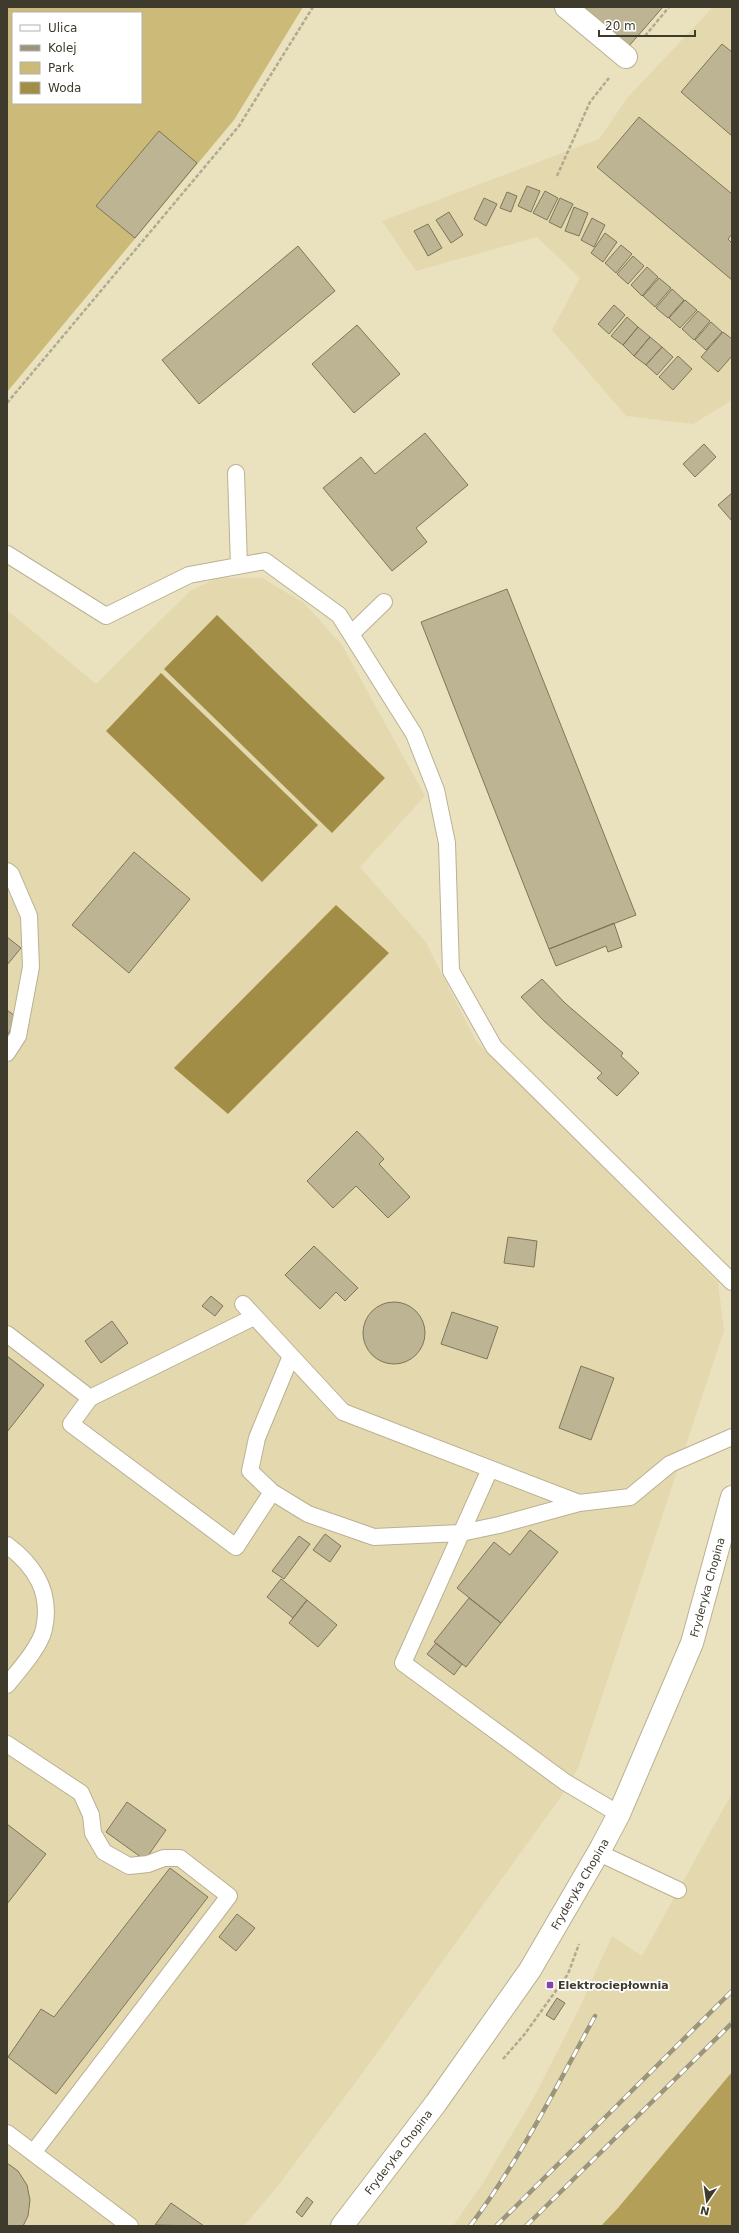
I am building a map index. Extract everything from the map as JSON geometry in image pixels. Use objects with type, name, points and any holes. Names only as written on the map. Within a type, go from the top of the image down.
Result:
[{"type":"street","points":[[566,7],[626,57]]},
{"type":"street","name":"Fryderyka Chopina","points":[[342,2226],[436,2103],[530,1970],[599,1853],[619,1814],[692,1643],[731,1505]]},
{"type":"lane","points":[[236,473],[239,566]]},
{"type":"lane","points":[[7,554],[106,616],[189,575],[264,561],[339,615],[414,734],[436,790],[447,843],[451,971],[490,1040],[494,1046],[732,1282]]},
{"type":"lane","points":[[351,634],[384,602]]},
{"type":"lane","points":[[7,870],[11,874],[29,916],[30,967],[18,1036],[7,1053]]},
{"type":"lane","points":[[243,1304],[343,1412],[579,1503]]},
{"type":"lane","points":[[254,1317],[90,1398],[71,1424],[236,1547],[272,1492]]},
{"type":"lane","points":[[7,1334],[90,1398]]},
{"type":"lane","points":[[291,1356],[257,1438],[250,1471],[272,1492],[308,1514],[374,1537],[462,1533],[499,1525],[579,1503],[630,1497],[670,1464],[732,1437]]},
{"type":"lane","points":[[490,1468],[403,1663],[565,1782],[619,1814]]},
{"type":"lane","points":[[7,1544],[24,1558],[41,1584],[45,1604],[44,1630],[30,1654],[7,1685]]},
{"type":"lane","points":[[7,1744],[81,1793],[92,1816],[94,1833],[104,1852],[129,1866],[148,1864],[164,1858],[180,1858],[229,1896],[33,2153]]},
{"type":"lane","points":[[599,1853],[678,1890]]},
{"type":"lane","points":[[7,2133],[130,2226]]},
{"type":"path","points":[[7,403],[239,126],[313,7]]},
{"type":"path","points":[[557,176],[590,102],[669,7]]},
{"type":"shaded area","points":[[713,7],[732,7],[732,400],[693,424],[626,416],[552,330],[580,278],[537,237],[416,271],[382,221],[599,139],[628,97]]},
{"type":"shaded area","points":[[217,578],[262,578],[304,603],[342,645],[425,796],[360,867],[425,941],[476,1041],[718,1282],[724,1331],[578,1768],[565,1791],[353,2086],[277,2187],[244,2226],[7,2226],[7,610],[96,684],[190,591]]},
{"type":"shaded area","points":[[732,1793],[732,2226],[453,2226],[483,2183],[535,2095],[578,2011],[612,1936],[642,1956]]},
{"type":"shaded area","points":[[732,2072],[732,2226],[601,2226],[618,2208]]},
{"type":"green space","points":[[7,7],[303,7],[234,120],[7,392]]},
{"type":"water","points":[[217,615],[385,778],[332,833],[164,669]]},
{"type":"water","points":[[161,673],[318,825],[262,882],[106,731]]},
{"type":"water","points":[[336,905],[389,953],[228,1114],[174,1068]]},
{"type":"building","points":[[584,7],[663,7],[629,46]]},
{"type":"building","points":[[722,44],[732,52],[732,136],[681,92]]},
{"type":"building","points":[[639,117],[732,194],[732,234],[728,239],[732,243],[732,280],[597,167]]},
{"type":"building","points":[[159,131],[197,163],[135,238],[96,206]]},
{"type":"building","points":[[527,186],[540,191],[531,212],[518,206]]},
{"type":"building","points":[[545,191],[558,198],[547,220],[533,213]]},
{"type":"building","points":[[507,192],[517,196],[511,212],[500,208]]},
{"type":"building","points":[[484,198],[497,204],[486,226],[474,219]]},
{"type":"building","points":[[560,198],[573,204],[561,228],[549,222]]},
{"type":"building","points":[[574,207],[588,213],[579,236],[565,231]]},
{"type":"building","points":[[449,212],[463,235],[451,243],[436,220]]},
{"type":"building","points":[[592,218],[605,225],[594,247],[581,240]]},
{"type":"building","points":[[428,224],[442,248],[428,256],[414,231]]},
{"type":"building","points":[[605,233],[617,242],[603,262],[591,253]]},
{"type":"building","points":[[621,245],[632,254],[616,273],[605,263]]},
{"type":"building","points":[[298,246],[335,291],[199,404],[162,360]]},
{"type":"building","points":[[633,256],[644,266],[628,284],[617,274]]},
{"type":"building","points":[[647,267],[658,277],[642,296],[631,285]]},
{"type":"building","points":[[659,278],[671,288],[655,307],[643,296]]},
{"type":"building","points":[[672,289],[684,300],[668,318],[656,308]]},
{"type":"building","points":[[685,300],[697,310],[680,328],[669,318]]},
{"type":"building","points":[[614,305],[625,315],[609,334],[598,324]]},
{"type":"building","points":[[698,311],[710,321],[694,340],[682,329]]},
{"type":"building","points":[[627,317],[638,327],[623,345],[611,336]]},
{"type":"building","points":[[711,322],[722,332],[706,350],[695,340]]},
{"type":"building","points":[[357,325],[400,374],[354,413],[312,364]]},
{"type":"building","points":[[638,327],[650,337],[634,356],[623,345]]},
{"type":"building","points":[[723,332],[732,339],[732,356],[718,372],[701,357]]},
{"type":"building","points":[[650,337],[662,347],[646,365],[634,356]]},
{"type":"building","points":[[662,347],[673,357],[657,375],[646,365]]},
{"type":"building","points":[[678,356],[692,369],[673,390],[659,377]]},
{"type":"building","points":[[425,433],[468,485],[416,528],[427,542],[392,571],[323,488],[361,457],[375,474]]},
{"type":"building","points":[[704,444],[716,457],[695,477],[683,464]]},
{"type":"building","points":[[732,493],[732,521],[718,505]]},
{"type":"building","points":[[507,589],[636,915],[549,949],[421,622]]},
{"type":"building","points":[[134,852],[190,899],[129,973],[72,925]]},
{"type":"building","points":[[614,923],[622,947],[608,952],[606,946],[556,966],[549,949]]},
{"type":"building","points":[[7,937],[21,948],[7,965]]},
{"type":"building","points":[[542,979],[565,1003],[623,1053],[621,1056],[639,1073],[617,1096],[597,1078],[602,1073],[544,1021],[521,997]]},
{"type":"building","points":[[7,1010],[19,1019],[7,1035]]},
{"type":"building","points":[[357,1131],[384,1159],[379,1164],[410,1197],[388,1218],[356,1186],[333,1208],[307,1181]]},
{"type":"building","points":[[508,1237],[537,1241],[534,1267],[504,1263]]},
{"type":"building","points":[[314,1246],[358,1288],[345,1301],[336,1292],[320,1309],[285,1275]]},
{"type":"building","points":[[211,1296],[223,1306],[215,1316],[202,1306]]},
{"type":"building","points":[[394,1302],[411,1307],[416,1311],[420,1316],[425,1333],[420,1350],[416,1355],[411,1359],[394,1364],[377,1359],[372,1355],[368,1350],[363,1333],[368,1316],[372,1311],[377,1307]]},
{"type":"building","points":[[452,1312],[498,1327],[487,1359],[441,1344]]},
{"type":"building","points":[[112,1321],[128,1343],[101,1363],[85,1341]]},
{"type":"building","points":[[7,1356],[44,1385],[7,1432]]},
{"type":"building","points":[[581,1366],[614,1378],[591,1440],[559,1428]]},
{"type":"building","points":[[530,1530],[558,1552],[501,1623],[457,1588],[494,1542],[510,1555]]},
{"type":"building","points":[[325,1534],[341,1546],[330,1562],[313,1550]]},
{"type":"building","points":[[299,1536],[310,1544],[284,1579],[272,1571]]},
{"type":"building","points":[[281,1579],[307,1600],[293,1618],[267,1597]]},
{"type":"building","points":[[469,1598],[501,1623],[466,1667],[434,1642]]},
{"type":"building","points":[[307,1600],[337,1625],[318,1647],[289,1623]]},
{"type":"building","points":[[436,1643],[462,1664],[454,1675],[427,1654]]},
{"type":"building","points":[[127,1802],[166,1830],[145,1860],[106,1832]]},
{"type":"building","points":[[7,1824],[46,1854],[7,1904]]},
{"type":"building","points":[[170,1868],[208,1897],[56,2094],[8,2057],[41,2009],[54,2017]]},
{"type":"building","points":[[237,1914],[255,1928],[236,1951],[219,1937]]},
{"type":"building","points":[[557,1998],[565,2003],[554,2020],[546,2015]]},
{"type":"building","points":[[7,2163],[18,2171],[27,2185],[30,2200],[28,2216],[23,2226],[7,2226]]},
{"type":"building","points":[[307,2197],[313,2202],[302,2217],[296,2212]]},
{"type":"building","points":[[171,2203],[204,2226],[155,2225]]},
{"type":"railway","points":[[496,2226],[732,1991]]},
{"type":"railway","points":[[470,2226],[505,2176],[521,2150],[595,2016]]},
{"type":"railway","points":[[526,2226],[732,2023]]},
{"type":"place","name":"Elektrociepłownia","points":[[550,1985]]}]
